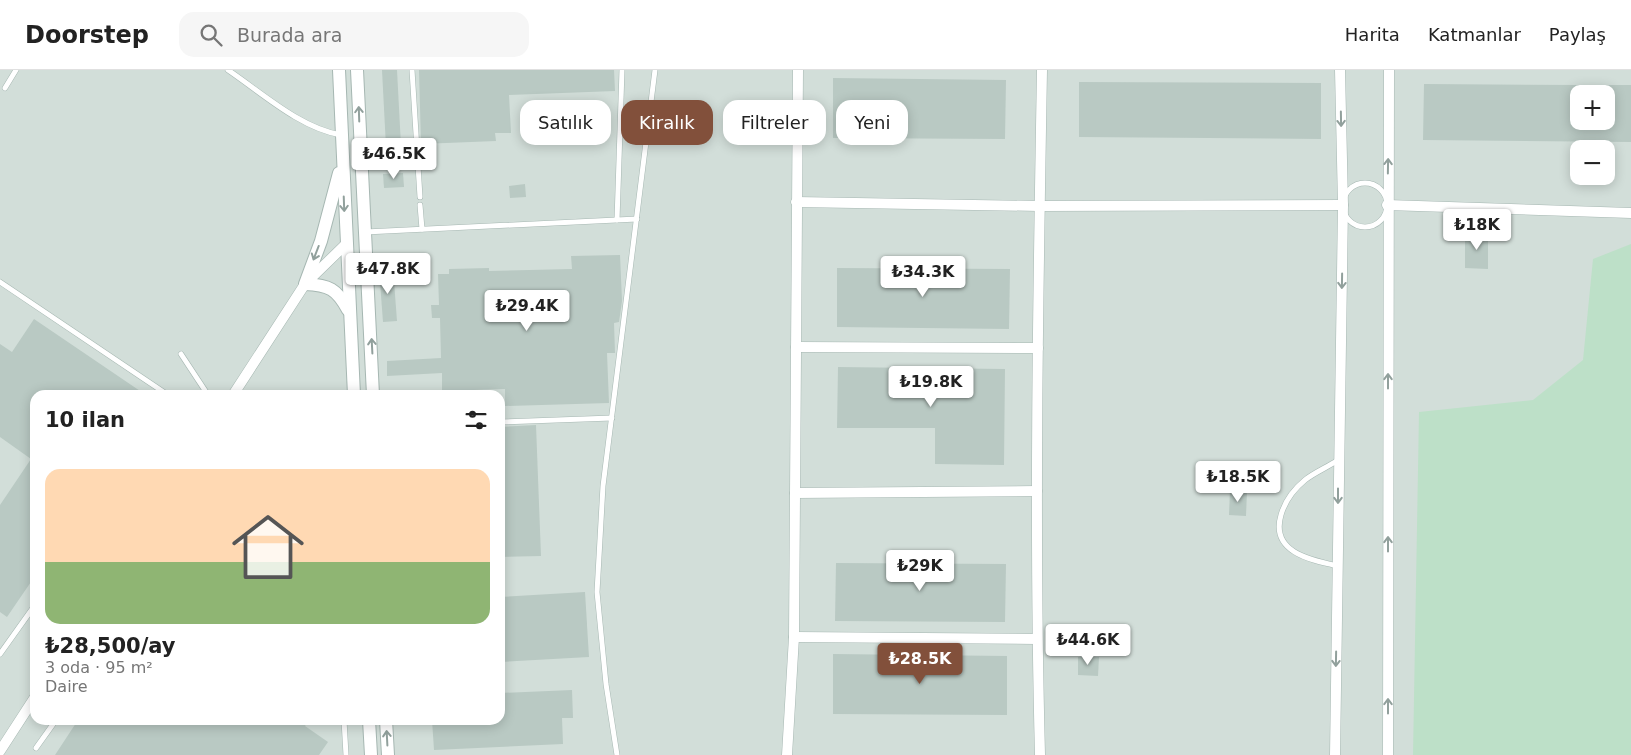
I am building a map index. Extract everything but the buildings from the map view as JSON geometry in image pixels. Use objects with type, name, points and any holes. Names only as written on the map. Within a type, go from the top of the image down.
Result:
[{"type":"street","points":[[339,70],[354,390]]},
{"type":"street","points":[[357,70],[373,390]]},
{"type":"street","points":[[787,755],[794,638],[798,70]]},
{"type":"street","points":[[1040,755],[1037,639],[1038,348],[1042,70]]},
{"type":"street","points":[[1335,755],[1343,205],[1340,70]]},
{"type":"street","points":[[1388,755],[1389,70]]},
{"type":"street","points":[[342,136],[360,139]]},
{"type":"street","points":[[305,284],[321,241],[343,156]]},
{"type":"street","points":[[796,202],[1040,206],[1343,205]]},
{"type":"street","points":[[1388,205],[1631,213]]},
{"type":"street","points":[[235,390],[305,284],[346,244],[364,232]]},
{"type":"street","points":[[305,284],[321,285],[332,289],[340,295],[350,313]]},
{"type":"street","points":[[796,347],[1038,348]]},
{"type":"street","points":[[795,493],[1038,491]]},
{"type":"street","points":[[794,638],[1037,639]]},
{"type":"street","points":[[0,751],[30,705]]},
{"type":"street","points":[[369,725],[370,755]]},
{"type":"street","points":[[386,725],[388,755]]},
{"type":"lane","points":[[5,88],[16,70]]},
{"type":"lane","points":[[228,70],[308,125],[342,136]]},
{"type":"lane","points":[[412,70],[420,197]]},
{"type":"lane","points":[[617,220],[622,70]]},
{"type":"lane","points":[[617,755],[606,684],[597,592],[603,486],[655,70]]},
{"type":"lane","points":[[1365,183],[1372,184],[1383,192],[1388,205],[1387,212],[1379,223],[1366,227],[1358,226],[1347,218],[1343,205],[1344,198],[1352,187],[1365,183]]},
{"type":"lane","points":[[420,205],[422,229]]},
{"type":"lane","points":[[364,232],[637,219]]},
{"type":"lane","points":[[0,282],[161,390]]},
{"type":"lane","points":[[181,354],[205,390]]},
{"type":"lane","points":[[505,422],[612,418]]},
{"type":"lane","points":[[1338,460],[1299,486],[1288,498],[1279,522],[1280,538],[1285,545],[1308,559],[1338,566]]},
{"type":"lane","points":[[0,654],[30,613]]},
{"type":"lane","points":[[36,748],[52,725]]},
{"type":"lane","points":[[344,725],[346,755]]},
{"type":"shaded area","points":[[0,70],[1631,70],[1631,755],[0,755]]},
{"type":"green space","points":[[1631,244],[1631,755],[1413,755],[1419,412],[1533,400],[1583,360],[1593,259]]}]
